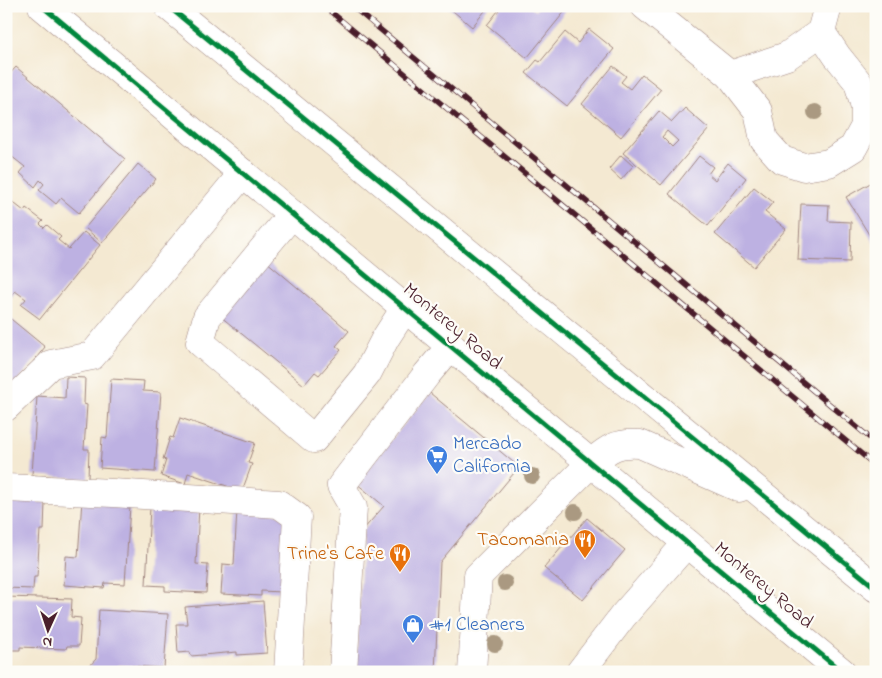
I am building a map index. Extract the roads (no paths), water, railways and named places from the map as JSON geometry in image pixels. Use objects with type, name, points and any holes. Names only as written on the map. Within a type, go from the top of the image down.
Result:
[{"type":"main road","name":"Monterey Road","points":[[42,6],[842,672]]},
{"type":"main road","points":[[168,6],[876,588]]},
{"type":"main road","points":[[645,6],[730,76],[758,111],[764,140],[782,160],[804,167],[829,163],[853,148],[865,126],[865,107],[858,82],[821,32]]},
{"type":"main road","points":[[730,76],[787,56],[821,32],[828,6]]},
{"type":"main road","points":[[6,407],[51,364],[92,356],[243,174]]},
{"type":"main road","points":[[292,214],[207,317],[200,342],[314,439],[367,374],[385,339],[405,308]]},
{"type":"main road","points":[[343,672],[353,507],[341,486],[427,374],[451,346]]},
{"type":"main road","points":[[472,672],[478,576],[591,462],[608,450],[617,445],[640,444],[770,502]]},
{"type":"main road","points":[[6,488],[279,504],[297,517],[288,672]]},
{"type":"main road","points":[[580,672],[623,616],[687,542]]},
{"type":"railway","points":[[324,6],[876,466]]},
{"type":"railway","points":[[352,6],[876,443]]},
{"type":"place","name":"Mercado California","points":[[437,475]]},
{"type":"place","name":"Tacomania","points":[[585,559]]},
{"type":"place","name":"Trine's Cafe","points":[[400,573]]},
{"type":"place","name":"#1 Cleaners","points":[[413,644]]}]
